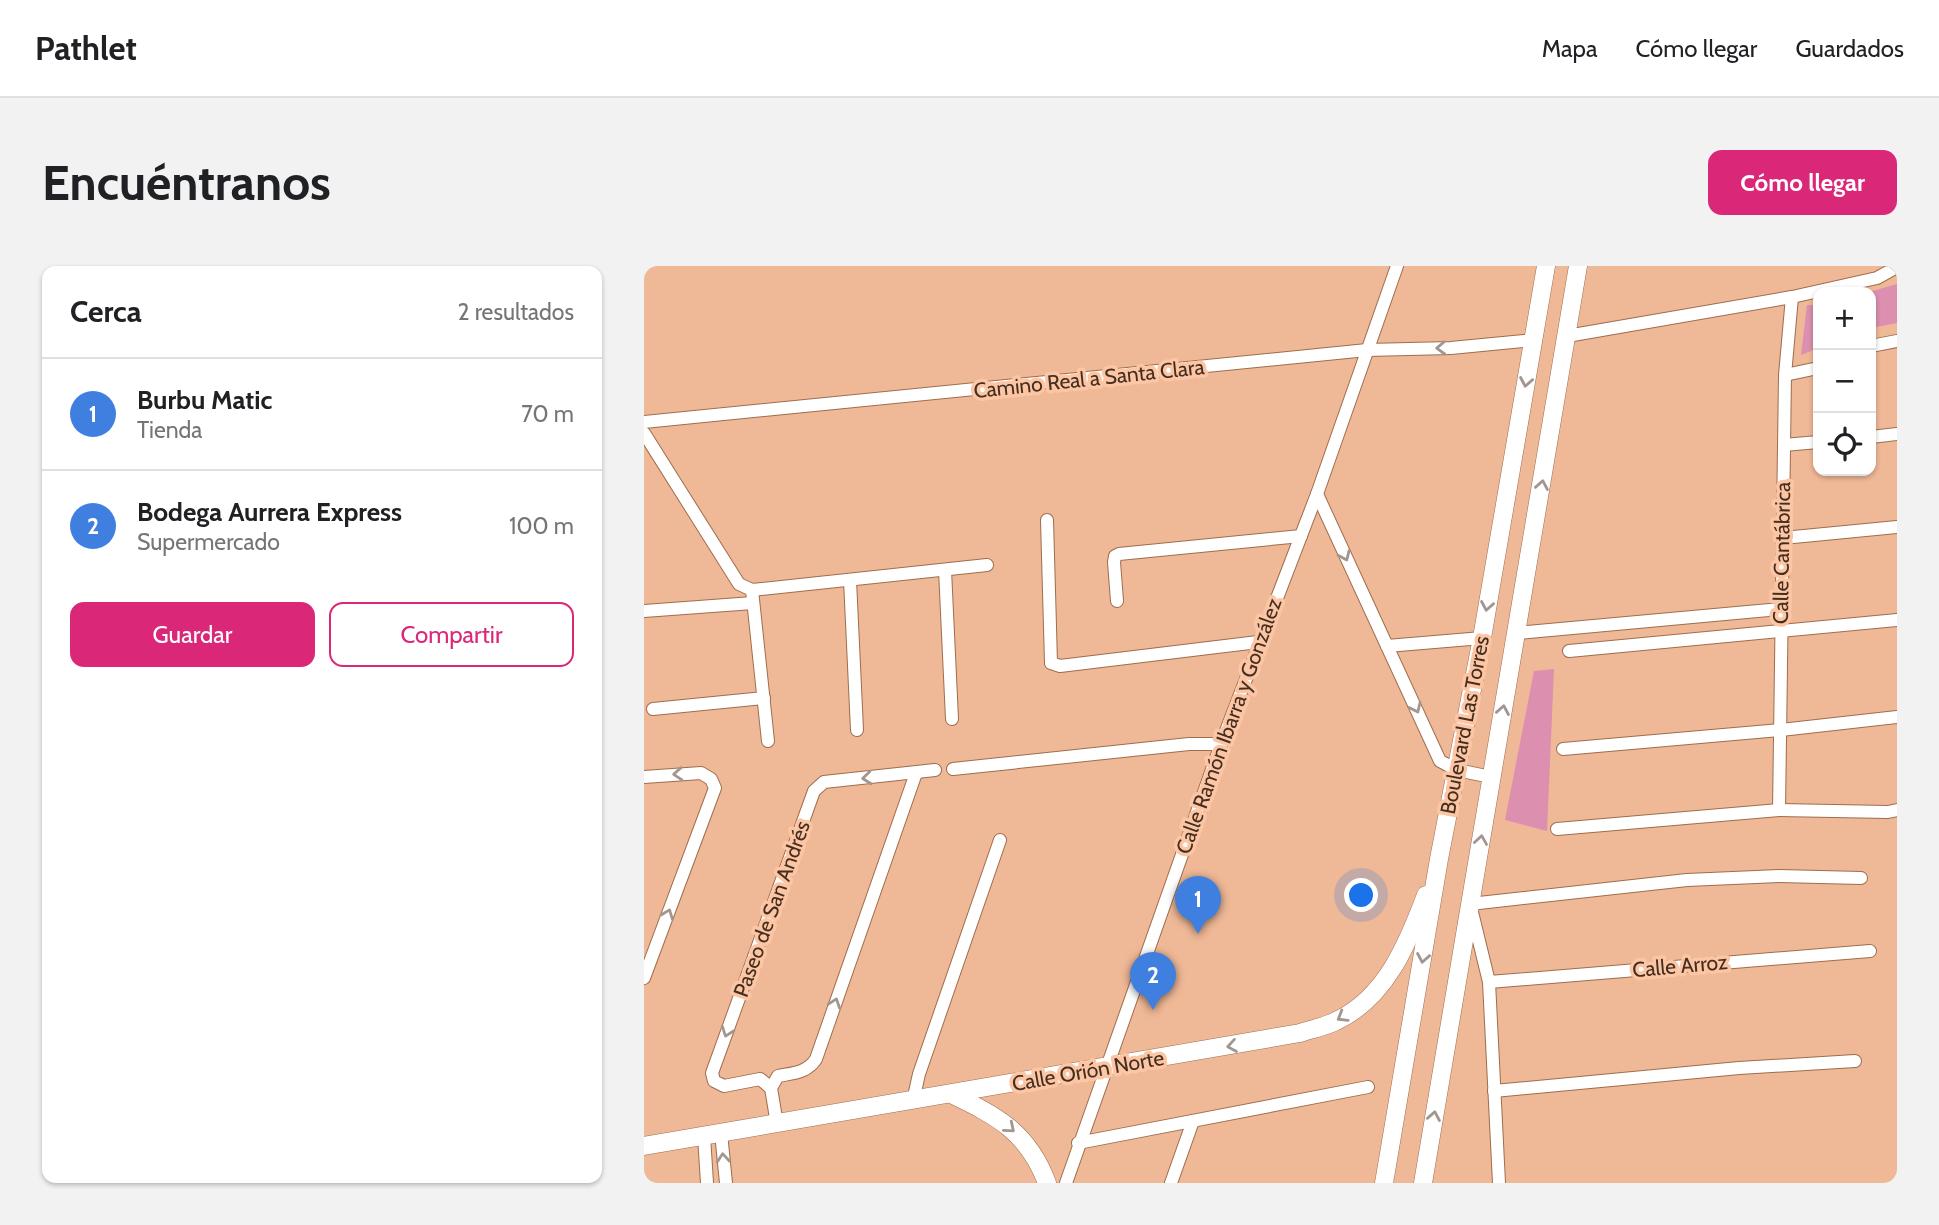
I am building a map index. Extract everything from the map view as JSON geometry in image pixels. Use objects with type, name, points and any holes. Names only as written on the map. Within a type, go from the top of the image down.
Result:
[{"type":"main road","name":"Boulevard Las Torres","points":[[1384,1183],[1439,859],[1482,638],[1546,266]]},
{"type":"main road","name":"Boulevard Las Torres","points":[[1423,1183],[1578,266]]},
{"type":"main road","name":"Calle Orión Norte","points":[[645,1149],[712,1134],[1300,1033],[1337,1021],[1369,998],[1390,972],[1405,946],[1439,859]]},
{"type":"main road","points":[[951,1094],[992,1114],[1022,1139],[1043,1170],[1047,1183]]},
{"type":"street","name":"Calle Ramón Ibarra y González","points":[[1066,1183],[1221,744],[1317,494],[1397,266]]},
{"type":"street","points":[[1567,336],[1792,297],[1877,278],[1897,267]]},
{"type":"street","name":"Calle Cantábrica","points":[[1779,810],[1785,374],[1792,297]]},
{"type":"street","name":"Camino Real a Santa Clara","points":[[644,422],[1367,351],[1451,348],[1534,340]]},
{"type":"street","points":[[1876,345],[1897,341]]},
{"type":"street","points":[[1785,374],[1813,369]]},
{"type":"street","points":[[644,433],[739,584],[753,597],[768,741]]},
{"type":"street","points":[[1876,437],[1897,435]]},
{"type":"street","points":[[1784,445],[1813,442]]},
{"type":"street","points":[[1317,494],[1440,761],[1457,770],[1491,777]]},
{"type":"street","points":[[1047,520],[1051,663],[1060,666],[1258,642]]},
{"type":"street","points":[[1783,538],[1897,527]]},
{"type":"street","points":[[1117,601],[1114,562],[1115,556],[1119,554],[1301,536]]},
{"type":"street","points":[[644,611],[753,597],[850,580],[987,565]]},
{"type":"street","points":[[945,570],[952,719]]},
{"type":"street","points":[[850,580],[857,730]]},
{"type":"street","points":[[1517,632],[1781,609]]},
{"type":"street","points":[[1569,651],[1897,620]]},
{"type":"street","points":[[1387,646],[1482,638]]},
{"type":"street","points":[[653,709],[764,698]]},
{"type":"street","points":[[1563,749],[1897,717]]},
{"type":"street","points":[[953,769],[1189,744],[1221,744]]},
{"type":"street","name":"Paseo de San Andrés","points":[[771,1088],[760,1079],[724,1086],[714,1082],[712,1073],[814,791],[824,782],[935,771]]},
{"type":"street","points":[[644,777],[701,773],[711,779],[715,788],[650,943],[644,978]]},
{"type":"street","points":[[777,1124],[771,1088],[778,1076],[803,1071],[811,1067],[816,1059],[916,773]]},
{"type":"street","points":[[1557,829],[1779,810],[1894,812]]},
{"type":"street","points":[[914,1101],[919,1074],[1000,840]]},
{"type":"street","points":[[1499,1183],[1489,982],[1470,904],[1687,880],[1779,876],[1861,878]]},
{"type":"street","name":"Calle Arroz","points":[[1489,982],[1870,951]]},
{"type":"street","points":[[1494,1091],[1740,1068],[1855,1061]]},
{"type":"street","points":[[1078,1143],[1368,1087]]},
{"type":"street","points":[[1171,1183],[1193,1121]]},
{"type":"street","points":[[707,1183],[712,1134]]},
{"type":"street","points":[[712,1134],[726,1183]]},
{"type":"shaded area","points":[[1897,284],[1897,323],[1876,327],[1876,290]]},
{"type":"shaded area","points":[[1807,305],[1813,305],[1813,350],[1801,355]]},
{"type":"shaded area","points":[[1554,669],[1547,831],[1505,820],[1534,671]]},
{"type":"place","name":"Burbu Matic","points":[[1198,934]]},
{"type":"place","name":"Bodega Aurrera Express","points":[[1153,1010]]}]
